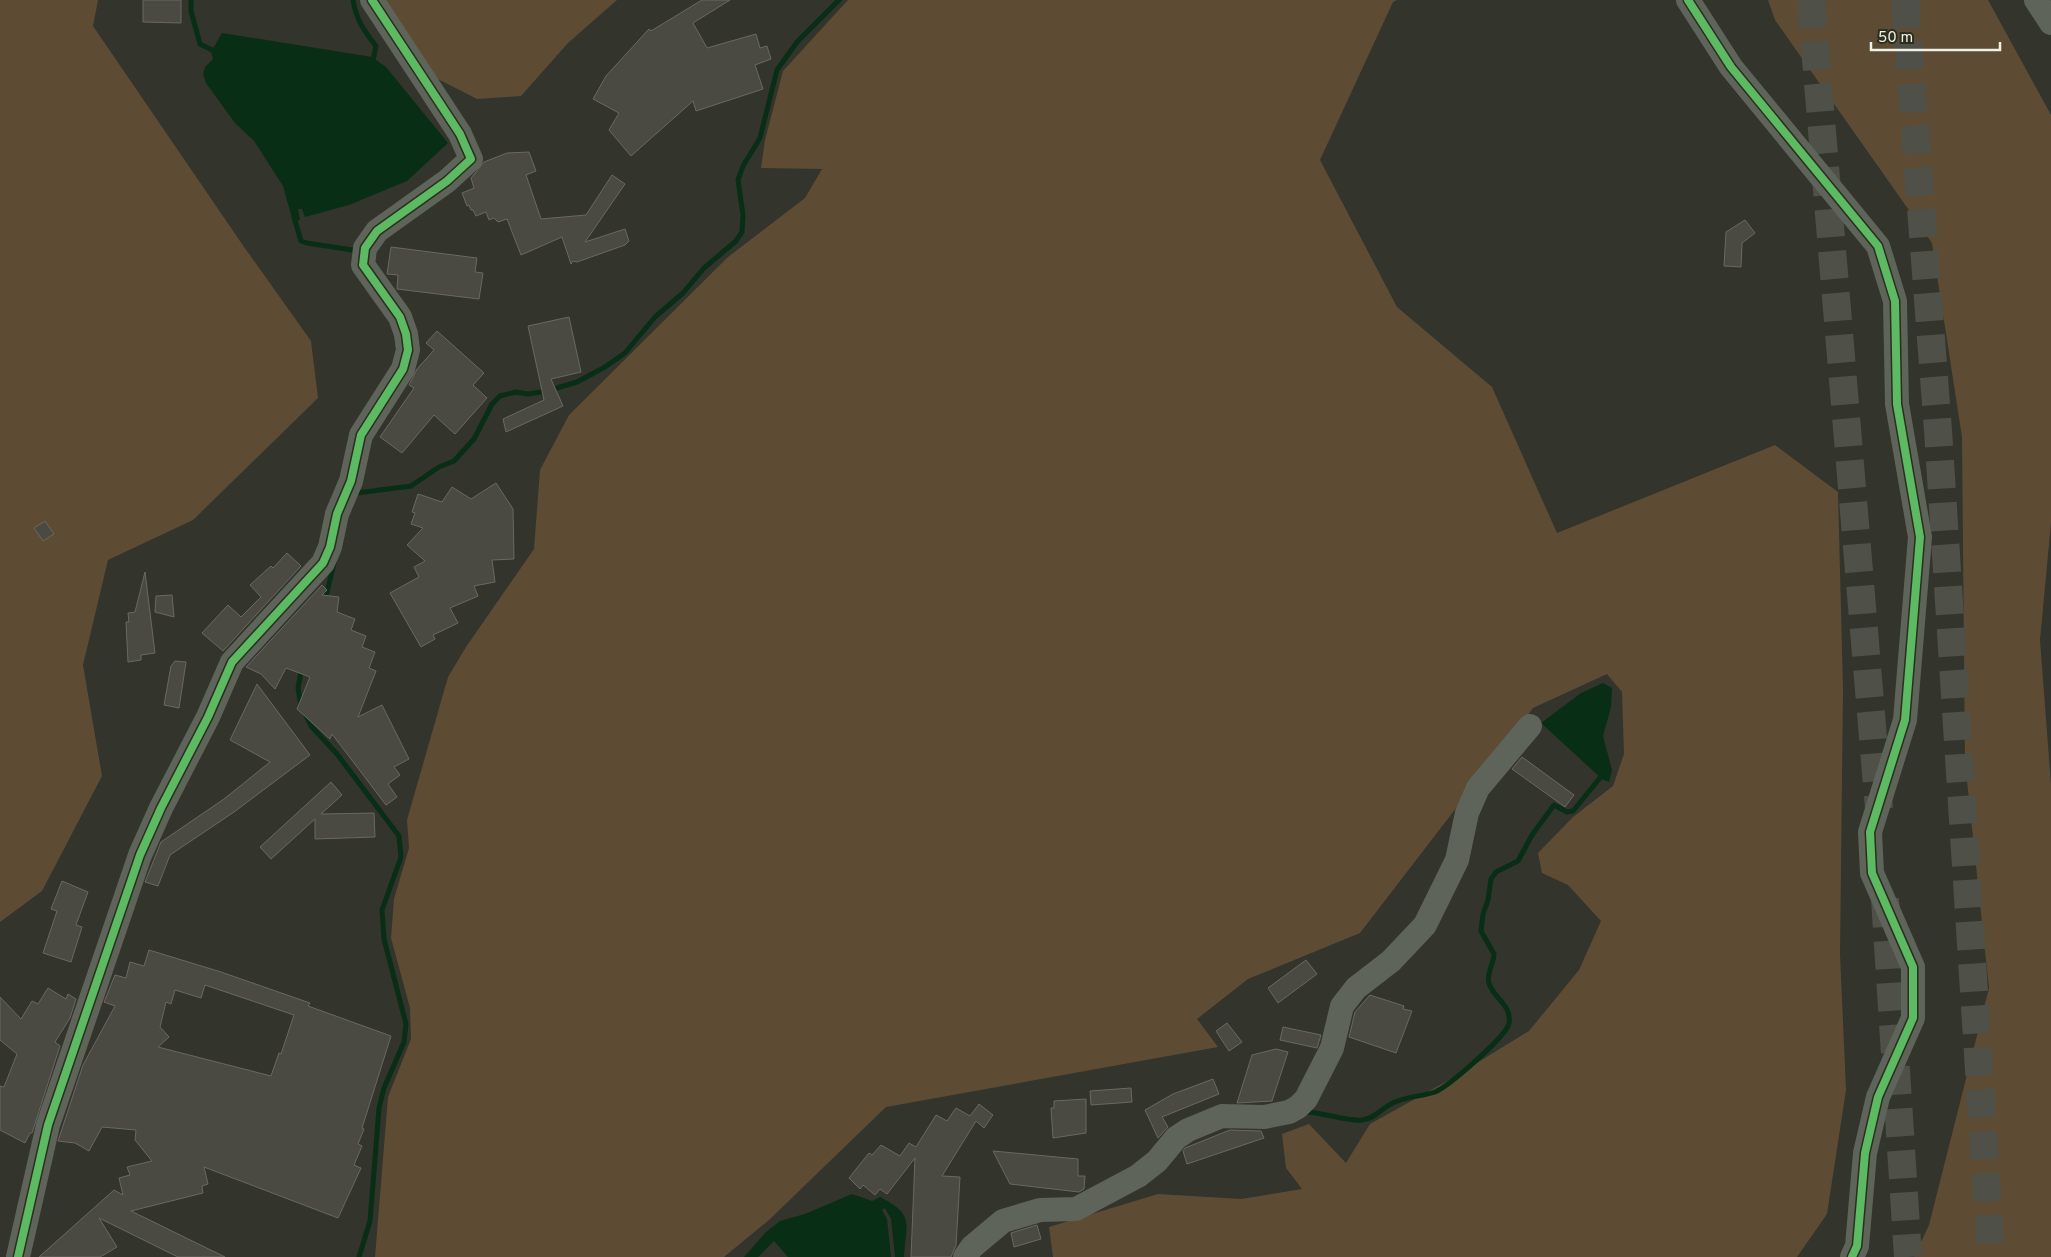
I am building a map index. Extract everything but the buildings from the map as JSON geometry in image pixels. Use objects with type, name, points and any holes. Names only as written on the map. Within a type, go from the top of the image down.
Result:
[{"type":"street","points":[[18,1257],[48,1125],[140,855],[161,808],[208,717],[232,662],[323,563],[330,547],[337,514],[351,481],[361,435],[403,368],[408,350],[406,334],[400,317],[363,265],[363,254],[377,232],[447,181],[471,159],[460,134],[372,0]]},
{"type":"street","points":[[1688,0],[1731,68],[1878,246],[1895,301],[1897,404],[1920,537],[1905,720],[1870,832],[1872,873],[1913,967],[1913,1018],[1878,1097],[1865,1153],[1857,1246],[1852,1257]]},
{"type":"street","points":[[2036,0],[2051,23]]},
{"type":"street","points":[[965,1257],[972,1247],[1003,1221],[1040,1210],[1076,1209],[1138,1176],[1157,1161],[1176,1138],[1188,1130],[1222,1116],[1264,1117],[1289,1112],[1298,1107],[1306,1099],[1332,1048],[1342,1006],[1356,988],[1391,961],[1425,925],[1457,860],[1467,813],[1478,788],[1530,726]]},
{"type":"shaded area","points":[[0,0],[98,0],[93,26],[242,244],[311,341],[318,398],[193,520],[108,560],[83,665],[102,776],[42,891],[0,922]]},
{"type":"shaded area","points":[[385,0],[617,0],[568,43],[521,96],[477,99],[434,77]]},
{"type":"shaded area","points":[[848,0],[1397,0],[1393,2],[1320,160],[1397,307],[1492,387],[1557,533],[1775,445],[1838,492],[1843,689],[1840,954],[1846,1090],[1827,1214],[1797,1257],[1053,1257],[1049,1227],[1158,1194],[1241,1199],[1302,1189],[1286,1168],[1282,1134],[1309,1124],[1346,1163],[1370,1124],[1449,1080],[1529,1031],[1579,970],[1601,921],[1568,885],[1542,873],[1538,853],[1573,817],[1613,786],[1624,754],[1622,692],[1607,674],[1533,708],[1360,933],[1248,979],[1197,1019],[1218,1047],[886,1107],[769,1220],[724,1257],[375,1257],[388,1097],[411,1039],[410,1008],[391,938],[394,899],[409,848],[407,820],[448,677],[466,647],[534,549],[540,470],[569,415],[728,257],[805,198],[822,169],[761,168],[765,140],[783,71]]},
{"type":"shaded area","points":[[1768,0],[1988,0],[2051,115],[2051,523],[2040,640],[2051,785],[2051,1257],[1914,1257],[1929,1225],[1989,988],[1965,762],[1962,437],[1932,243],[1775,20]]},
{"type":"shaded area","points":[[222,33],[372,57],[386,67],[448,143],[407,181],[349,205],[305,217],[302,209],[298,209],[300,220],[293,222],[283,186],[254,141],[235,123],[206,83],[203,74],[205,67],[213,59],[211,52]]},
{"type":"shaded area","points":[[1603,683],[1612,688],[1611,707],[1603,736],[1612,770],[1609,782],[1602,779],[1541,723],[1581,693]]},
{"type":"shaded area","points":[[852,1194],[872,1201],[880,1197],[899,1209],[904,1215],[907,1227],[904,1257],[895,1257],[891,1219],[885,1208],[882,1210],[887,1219],[891,1257],[788,1257],[774,1241],[758,1257],[744,1257],[766,1232],[780,1221],[805,1214]]},
{"type":"waterway","points":[[191,0],[191,11],[200,44],[218,53]]},
{"type":"waterway","points":[[353,0],[361,24],[376,46],[372,65]]},
{"type":"waterway","points":[[357,493],[411,486],[439,467],[454,461],[474,439],[492,404],[500,396],[516,392],[528,394],[547,391],[577,382],[605,367],[625,353],[655,317],[683,293],[704,268],[736,241],[742,232],[743,215],[738,180],[743,166],[760,138],[777,70],[797,42],[839,0]]},
{"type":"waterway","points":[[294,217],[301,241],[359,251]]},
{"type":"waterway","points":[[325,601],[334,563]]},
{"type":"waterway","points":[[302,667],[298,688],[301,706],[311,726],[337,754],[399,836],[401,857],[382,910],[384,939],[406,1024],[404,1042],[384,1088],[379,1108],[370,1221],[359,1257]]},
{"type":"waterway","points":[[1305,1112],[1357,1120],[1370,1118],[1396,1101],[1430,1094],[1442,1088],[1499,1038],[1509,1023],[1508,1011],[1489,983],[1494,954],[1481,931],[1491,879],[1496,872],[1518,861],[1532,835],[1554,805],[1567,812],[1573,811],[1604,773]]},
{"type":"tunnel","points":[[1811,0],[1879,809]]},
{"type":"tunnel","points":[[1905,0],[1938,430],[1991,1257]]},
{"type":"tunnel","points":[[1885,899],[1908,1257]]},
{"type":"cycle path","points":[[18,1257],[48,1125],[140,855],[161,808],[208,717],[232,662],[323,563],[330,547],[337,514],[351,481],[361,435],[403,369],[408,350],[406,334],[400,317],[363,265],[365,248],[377,231],[447,181],[471,159],[460,134],[372,0]]},
{"type":"cycle path","points":[[1688,0],[1731,67],[1878,246],[1895,301],[1897,404],[1920,537],[1905,720],[1870,832],[1872,873],[1913,967],[1913,1018],[1878,1097],[1865,1153],[1857,1246],[1852,1257]]}]
